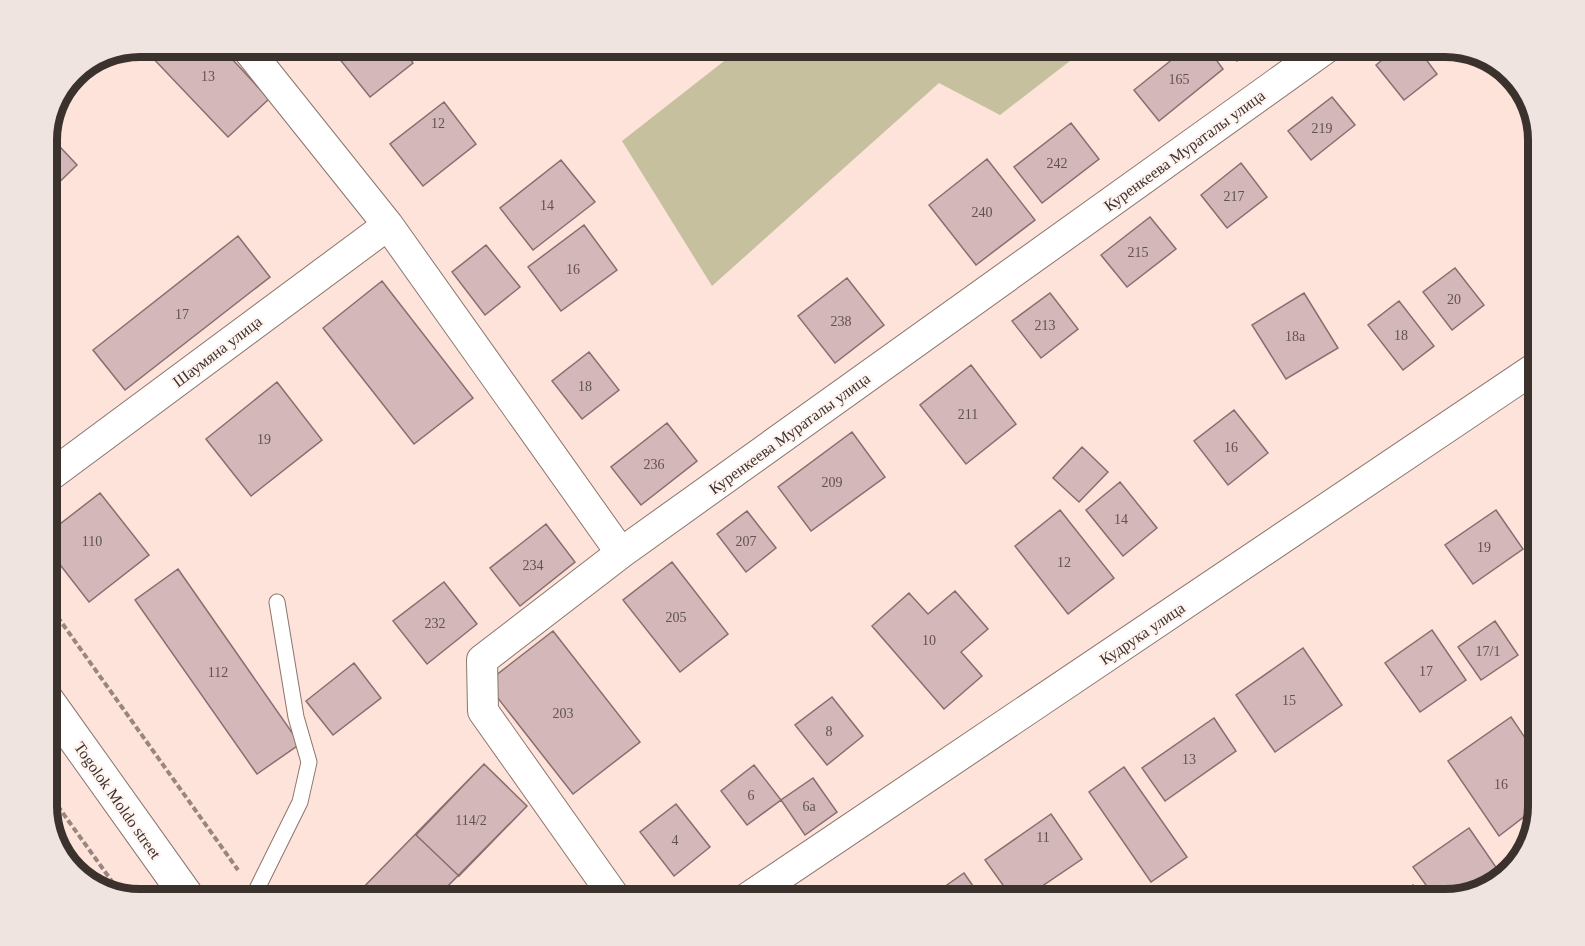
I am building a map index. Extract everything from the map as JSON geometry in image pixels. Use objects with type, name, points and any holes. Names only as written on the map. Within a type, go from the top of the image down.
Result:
[{"type":"main road","name":"Togolok Moldo street","points":[[57,714],[181,889]]},
{"type":"street","points":[[254,57],[388,225],[621,553]]},
{"type":"street","name":"Куренкеева Мураталы улица","points":[[608,889],[483,711],[482,660],[621,553],[1314,57]]},
{"type":"street","name":"Шаумяна улица","points":[[57,471],[388,225]]},
{"type":"street","name":"Кудрука улица","points":[[762,889],[1528,373]]},
{"type":"lane","points":[[257,889],[300,802],[309,762],[296,717],[277,602]]},
{"type":"path","points":[[57,616],[249,889]]},
{"type":"path","points":[[57,805],[114,885]]},
{"type":"shaded area","points":[[729,57],[1075,57],[1000,115],[939,83],[712,286],[622,141]]},
{"type":"building","points":[[152,57],[230,57],[269,99],[228,137]]},
{"type":"building","points":[[338,57],[409,57],[413,63],[370,97]]},
{"type":"building","points":[[1175,57],[1214,57],[1223,69],[1159,121],[1134,90]]},
{"type":"building","points":[[1386,57],[1424,57],[1437,74],[1404,100],[1376,65]]},
{"type":"building","points":[[1332,97],[1355,125],[1311,160],[1288,131]]},
{"type":"building","points":[[444,102],[476,144],[423,186],[390,144]]},
{"type":"building","points":[[1071,123],[1099,159],[1042,203],[1014,167]]},
{"type":"building","points":[[57,144],[77,165],[57,184]]},
{"type":"building","points":[[987,159],[1035,220],[976,265],[929,205]]},
{"type":"building","points":[[561,160],[595,202],[533,250],[500,208]]},
{"type":"building","points":[[1241,163],[1267,197],[1227,228],[1201,195]]},
{"type":"building","points":[[1150,217],[1176,249],[1127,287],[1101,255]]},
{"type":"building","points":[[584,225],[617,270],[561,311],[528,267]]},
{"type":"building","points":[[238,236],[270,277],[125,390],[93,350]]},
{"type":"building","points":[[486,245],[520,287],[485,315],[452,272]]},
{"type":"building","points":[[1455,268],[1484,305],[1452,330],[1423,292]]},
{"type":"building","points":[[847,278],[884,325],[835,363],[798,316]]},
{"type":"building","points":[[382,281],[473,398],[414,444],[323,328]]},
{"type":"building","points":[[1050,293],[1078,329],[1041,358],[1012,321]]},
{"type":"building","points":[[1304,293],[1338,348],[1286,379],[1252,325]]},
{"type":"building","points":[[1399,301],[1434,346],[1403,370],[1368,325]]},
{"type":"building","points":[[589,352],[619,390],[582,419],[552,381]]},
{"type":"building","points":[[971,365],[1016,424],[966,464],[920,405]]},
{"type":"building","points":[[277,382],[322,440],[251,496],[206,439]]},
{"type":"building","points":[[1234,410],[1268,453],[1228,485],[1194,441]]},
{"type":"building","points":[[667,423],[697,461],[641,505],[611,467]]},
{"type":"building","points":[[852,432],[885,477],[811,531],[778,487]]},
{"type":"building","points":[[1082,447],[1108,472],[1079,502],[1053,478]]},
{"type":"building","points":[[1120,482],[1157,528],[1123,556],[1086,510]]},
{"type":"building","points":[[100,493],[149,555],[89,602],[57,561],[57,526]]},
{"type":"building","points":[[1060,510],[1114,578],[1068,614],[1015,546]]},
{"type":"building","points":[[1496,510],[1523,549],[1473,584],[1445,545]]},
{"type":"building","points":[[747,511],[776,548],[746,572],[717,534]]},
{"type":"building","points":[[546,524],[575,562],[520,606],[490,568]]},
{"type":"building","points":[[672,562],[728,634],[680,672],[623,600]]},
{"type":"building","points":[[178,569],[300,744],[257,774],[135,600]]},
{"type":"building","points":[[444,582],[477,624],[427,664],[393,621]]},
{"type":"building","points":[[955,591],[988,629],[961,652],[982,676],[944,709],[872,626],[909,593],[928,614]]},
{"type":"building","points":[[1495,621],[1518,655],[1481,680],[1458,647]]},
{"type":"building","points":[[1432,630],[1466,680],[1420,712],[1385,663]]},
{"type":"building","points":[[553,631],[640,742],[573,794],[486,683]]},
{"type":"building","points":[[1303,648],[1342,705],[1275,752],[1236,695]]},
{"type":"building","points":[[354,663],[381,698],[333,735],[306,701]]},
{"type":"building","points":[[832,697],[863,736],[827,765],[795,725]]},
{"type":"building","points":[[1511,717],[1528,742],[1527,814],[1499,836],[1448,761]]},
{"type":"building","points":[[1214,718],[1236,751],[1165,801],[1142,768]]},
{"type":"building","points":[[484,764],[527,806],[445,889],[362,889]]},
{"type":"building","points":[[484,764],[527,806],[459,876],[416,835]]},
{"type":"building","points":[[754,765],[781,800],[747,825],[721,791]]},
{"type":"building","points":[[1124,767],[1187,857],[1151,882],[1089,792]]},
{"type":"building","points":[[813,778],[837,812],[805,835],[781,800]]},
{"type":"building","points":[[676,804],[710,847],[674,876],[640,832]]},
{"type":"building","points":[[1051,814],[1082,859],[1038,889],[1006,889],[985,860]]},
{"type":"building","points":[[1469,828],[1498,870],[1477,883],[1456,888],[1429,889],[1413,867]]},
{"type":"building","points":[[964,873],[975,889],[941,889]]}]
